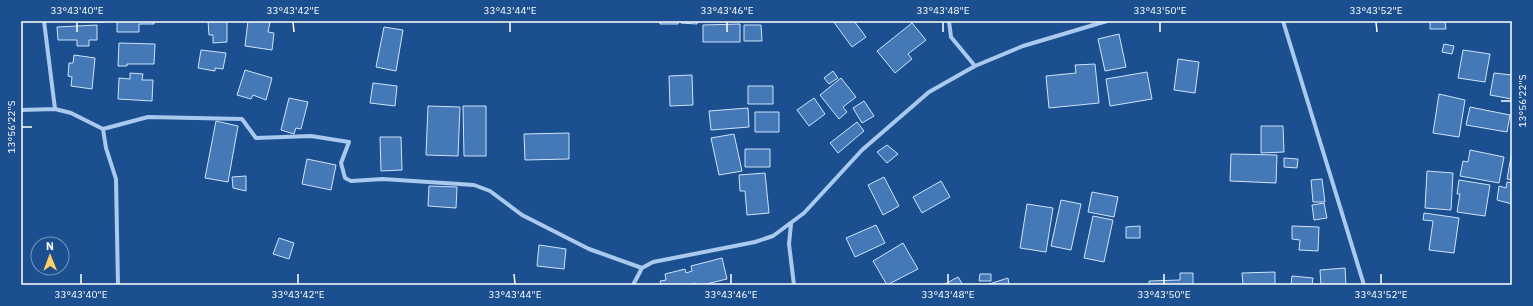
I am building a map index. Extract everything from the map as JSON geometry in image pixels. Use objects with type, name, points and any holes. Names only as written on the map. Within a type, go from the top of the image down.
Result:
[{"type":"street","points":[[44,21],[55,109]]},
{"type":"street","points":[[949,21],[951,37],[975,66]]},
{"type":"street","points":[[633,285],[642,268],[660,260],[754,242],[773,236],[804,213],[862,150],[929,92],[975,66],[1023,46],[1107,21]]},
{"type":"street","points":[[1283,21],[1364,285]]},
{"type":"street","points":[[21,110],[55,109],[71,112],[103,129],[148,117],[242,119],[256,138],[310,136],[349,142],[341,163],[345,178],[352,181],[383,179],[474,185],[490,191],[522,215],[589,249],[642,268]]},
{"type":"street","points":[[103,129],[106,148],[116,179],[118,285]]},
{"type":"street","points":[[791,224],[789,244],[794,285]]},
{"type":"building","points":[[104,21],[104,22],[74,22]]},
{"type":"building","points":[[117,21],[154,21],[154,24],[139,24],[139,32],[117,32]]},
{"type":"building","points":[[208,21],[227,21],[227,42],[213,43],[213,35],[209,35]]},
{"type":"building","points":[[248,21],[270,22],[268,32],[274,33],[272,50],[245,46]]},
{"type":"building","points":[[660,21],[678,21],[678,24],[660,24]]},
{"type":"building","points":[[681,21],[697,21],[697,24],[681,23]]},
{"type":"building","points":[[833,21],[854,21],[866,37],[852,47]]},
{"type":"building","points":[[1430,21],[1445,21],[1446,29],[1430,29]]},
{"type":"building","points":[[912,23],[926,40],[908,54],[912,59],[895,73],[877,51]]},
{"type":"building","points":[[740,24],[740,42],[703,42],[703,25]]},
{"type":"building","points":[[97,25],[97,40],[89,40],[89,46],[77,46],[77,40],[58,40],[57,27]]},
{"type":"building","points":[[744,25],[761,25],[762,41],[744,41]]},
{"type":"building","points":[[384,27],[403,30],[396,71],[376,67]]},
{"type":"building","points":[[1119,34],[1126,67],[1105,71],[1098,39]]},
{"type":"building","points":[[119,43],[155,44],[154,64],[127,64],[127,66],[118,66]]},
{"type":"building","points":[[1444,44],[1454,46],[1452,54],[1442,52]]},
{"type":"building","points":[[201,50],[226,53],[223,69],[215,68],[215,71],[198,68]]},
{"type":"building","points":[[1463,50],[1490,54],[1485,82],[1458,78]]},
{"type":"building","points":[[74,55],[95,58],[92,89],[71,86],[72,77],[68,76],[69,63],[73,63]]},
{"type":"building","points":[[1178,59],[1199,62],[1195,93],[1174,90]]},
{"type":"building","points":[[1095,64],[1099,103],[1049,108],[1046,76],[1076,73],[1075,65]]},
{"type":"building","points":[[245,70],[272,78],[266,100],[253,95],[251,99],[237,95]]},
{"type":"building","points":[[833,71],[838,78],[829,84],[824,78]]},
{"type":"building","points":[[1147,72],[1152,99],[1110,106],[1106,79]]},
{"type":"building","points":[[130,73],[143,74],[142,80],[153,80],[152,101],[118,99],[119,78],[130,79]]},
{"type":"building","points":[[1494,73],[1512,75],[1512,99],[1490,95]]},
{"type":"building","points":[[692,75],[693,105],[670,106],[669,76]]},
{"type":"building","points":[[841,78],[856,97],[843,107],[847,112],[839,119],[820,95]]},
{"type":"building","points":[[373,83],[397,86],[395,106],[370,103]]},
{"type":"building","points":[[748,86],[773,86],[773,104],[748,104]]},
{"type":"building","points":[[1439,94],[1465,100],[1459,137],[1433,133]]},
{"type":"building","points":[[289,98],[308,102],[301,129],[296,128],[294,134],[281,130]]},
{"type":"building","points":[[814,98],[825,114],[809,126],[797,110]]},
{"type":"building","points":[[864,101],[874,116],[862,123],[853,108]]},
{"type":"building","points":[[428,106],[460,107],[458,156],[426,155]]},
{"type":"building","points":[[463,106],[486,106],[486,156],[464,156]]},
{"type":"building","points":[[1470,107],[1510,115],[1507,132],[1466,125]]},
{"type":"building","points":[[748,108],[749,127],[711,130],[709,111]]},
{"type":"building","points":[[755,112],[779,112],[779,132],[755,132]]},
{"type":"building","points":[[216,121],[238,126],[228,182],[205,178]]},
{"type":"building","points":[[857,122],[864,131],[838,153],[830,143]]},
{"type":"building","points":[[1261,126],[1283,126],[1284,152],[1261,153]]},
{"type":"building","points":[[569,133],[569,159],[525,160],[524,134]]},
{"type":"building","points":[[734,134],[742,171],[719,175],[711,138]]},
{"type":"building","points":[[380,137],[401,137],[402,170],[381,171]]},
{"type":"building","points":[[887,145],[898,154],[887,163],[877,152]]},
{"type":"building","points":[[745,149],[770,149],[770,167],[745,167]]},
{"type":"building","points":[[1470,150],[1504,157],[1499,183],[1460,176],[1463,161],[1468,162]]},
{"type":"building","points":[[1512,151],[1512,180],[1507,179]]},
{"type":"building","points":[[1231,154],[1277,155],[1276,183],[1230,181]]},
{"type":"building","points":[[1284,158],[1298,159],[1297,168],[1284,167]]},
{"type":"building","points":[[307,159],[336,165],[331,190],[302,184]]},
{"type":"building","points":[[1427,171],[1453,173],[1451,210],[1425,208]]},
{"type":"building","points":[[765,173],[769,213],[747,215],[745,191],[740,191],[739,175]]},
{"type":"building","points":[[246,176],[246,191],[233,188],[232,177]]},
{"type":"building","points":[[884,177],[899,206],[883,215],[868,185]]},
{"type":"building","points":[[1322,179],[1325,202],[1313,202],[1311,180]]},
{"type":"building","points":[[1459,180],[1490,185],[1485,216],[1457,212],[1460,194],[1457,194]]},
{"type":"building","points":[[941,181],[950,197],[922,213],[913,197]]},
{"type":"building","points":[[1507,182],[1512,183],[1512,204],[1497,200],[1499,186],[1506,188]]},
{"type":"building","points":[[429,186],[457,187],[456,208],[428,206]]},
{"type":"building","points":[[1092,192],[1118,197],[1114,217],[1088,212]]},
{"type":"building","points":[[1061,200],[1081,204],[1071,250],[1051,246]]},
{"type":"building","points":[[1324,203],[1327,218],[1314,220],[1312,205]]},
{"type":"building","points":[[1027,204],[1053,208],[1046,252],[1020,248]]},
{"type":"building","points":[[1424,213],[1459,218],[1454,253],[1429,250],[1433,221],[1423,220]]},
{"type":"building","points":[[1093,216],[1113,220],[1104,262],[1084,258]]},
{"type":"building","points":[[876,225],[885,243],[855,257],[846,238]]},
{"type":"building","points":[[1140,226],[1140,238],[1126,238],[1126,227]]},
{"type":"building","points":[[1292,226],[1319,227],[1318,251],[1299,250],[1300,240],[1292,239]]},
{"type":"building","points":[[279,238],[294,243],[289,259],[273,254]]},
{"type":"building","points":[[903,243],[918,269],[887,285],[873,261]]},
{"type":"building","points":[[539,245],[566,249],[564,269],[537,266]]},
{"type":"building","points":[[722,258],[727,279],[702,285],[695,285],[695,283],[690,285],[661,285],[660,281],[666,280],[665,274],[685,269],[686,273],[692,271],[691,266]]},
{"type":"building","points":[[1345,268],[1346,285],[1321,285],[1320,270]]},
{"type":"building","points":[[1275,272],[1275,285],[1243,285],[1242,273]]},
{"type":"building","points":[[1180,273],[1193,273],[1193,285],[1149,285],[1149,281],[1180,280]]},
{"type":"building","points":[[980,274],[991,274],[991,281],[979,281]]},
{"type":"building","points":[[1292,276],[1313,278],[1312,285],[1291,285]]},
{"type":"building","points":[[958,277],[963,285],[943,285]]},
{"type":"building","points":[[1008,278],[1009,285],[986,285]]}]
